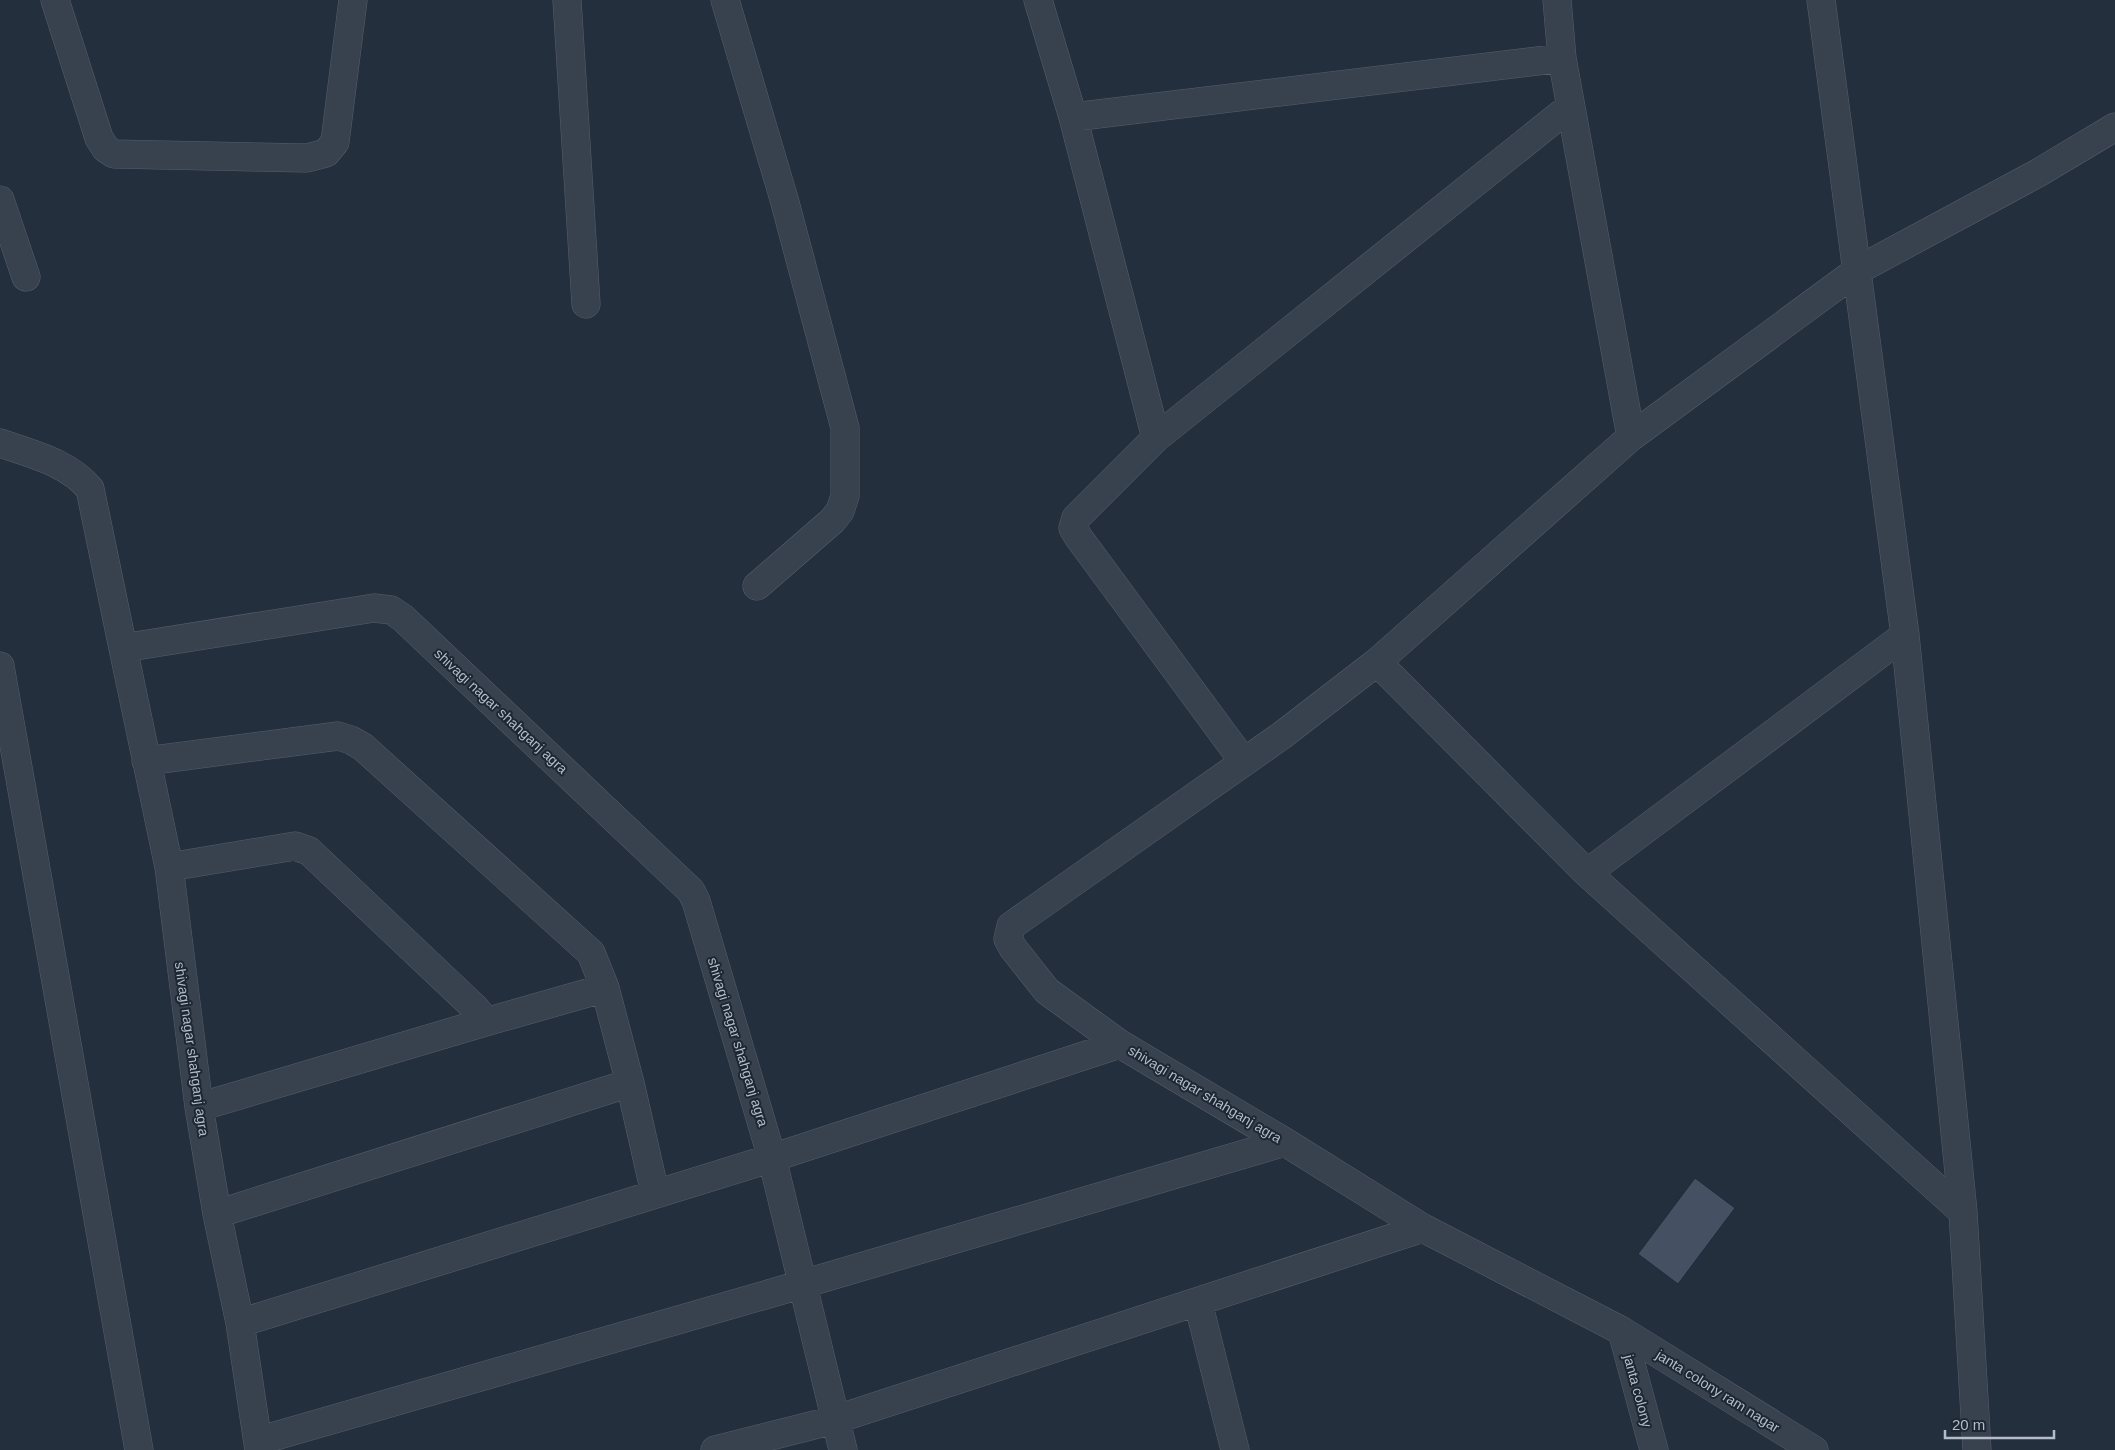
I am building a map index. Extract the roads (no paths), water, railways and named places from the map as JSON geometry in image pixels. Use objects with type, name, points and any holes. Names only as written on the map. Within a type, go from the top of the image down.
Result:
[{"type":"street","points":[[55,0],[99,138],[106,149],[114,154],[307,158],[326,153],[335,142],[352,0]]},
{"type":"street","points":[[567,0],[586,304]]},
{"type":"street","points":[[725,0],[784,199],[845,428],[845,496],[840,511],[832,521],[757,586]]},
{"type":"street","points":[[1038,0],[1073,117],[1156,438]]},
{"type":"street","points":[[1557,0],[1562,58],[1631,437]]},
{"type":"street","points":[[1821,0],[1905,635],[1963,1212],[1977,1450]]},
{"type":"street","points":[[1073,117],[1562,58]]},
{"type":"street","points":[[1244,762],[1079,538],[1074,528],[1076,518],[1156,438],[1571,106]]},
{"type":"street","points":[[1120,1044],[1047,991],[1008,939],[1011,926],[1281,736],[1377,662],[1631,437],[1858,270],[2038,173],[2115,128]]},
{"type":"street","points":[[0,200],[26,277]]},
{"type":"street","name":"shivagi nagar shahganj agra","points":[[0,443],[61,465],[80,477],[90,489],[169,867],[199,1107],[217,1214],[240,1323],[258,1446]]},
{"type":"street","name":"shivagi nagar shahganj agra","points":[[123,648],[374,608],[391,610],[403,618],[691,891],[696,901],[772,1158],[1120,1044],[1285,1142],[1423,1228],[1622,1331]]},
{"type":"street","points":[[1587,874],[1905,635]]},
{"type":"street","points":[[1377,662],[1587,874],[1963,1212]]},
{"type":"street","points":[[0,666],[138,1450]]},
{"type":"street","points":[[146,761],[338,736],[364,747],[588,950],[594,959],[605,988],[630,1083],[655,1193]]},
{"type":"street","points":[[169,867],[295,846],[310,851],[475,1008],[480,1014],[480,1021],[475,1025]]},
{"type":"street","points":[[199,1107],[605,988]]},
{"type":"street","points":[[217,1214],[630,1083]]},
{"type":"street","points":[[258,1446],[1285,1142]]},
{"type":"street","points":[[240,1323],[772,1158],[834,1420],[843,1450]]},
{"type":"street","points":[[715,1450],[834,1420],[1423,1228]]},
{"type":"street","points":[[1198,1302],[1235,1450]]},
{"type":"street","name":"janta colony","points":[[1622,1331],[1654,1450]]},
{"type":"street","name":"janta colony ram nagar","points":[[1622,1331],[1814,1450]]}]
